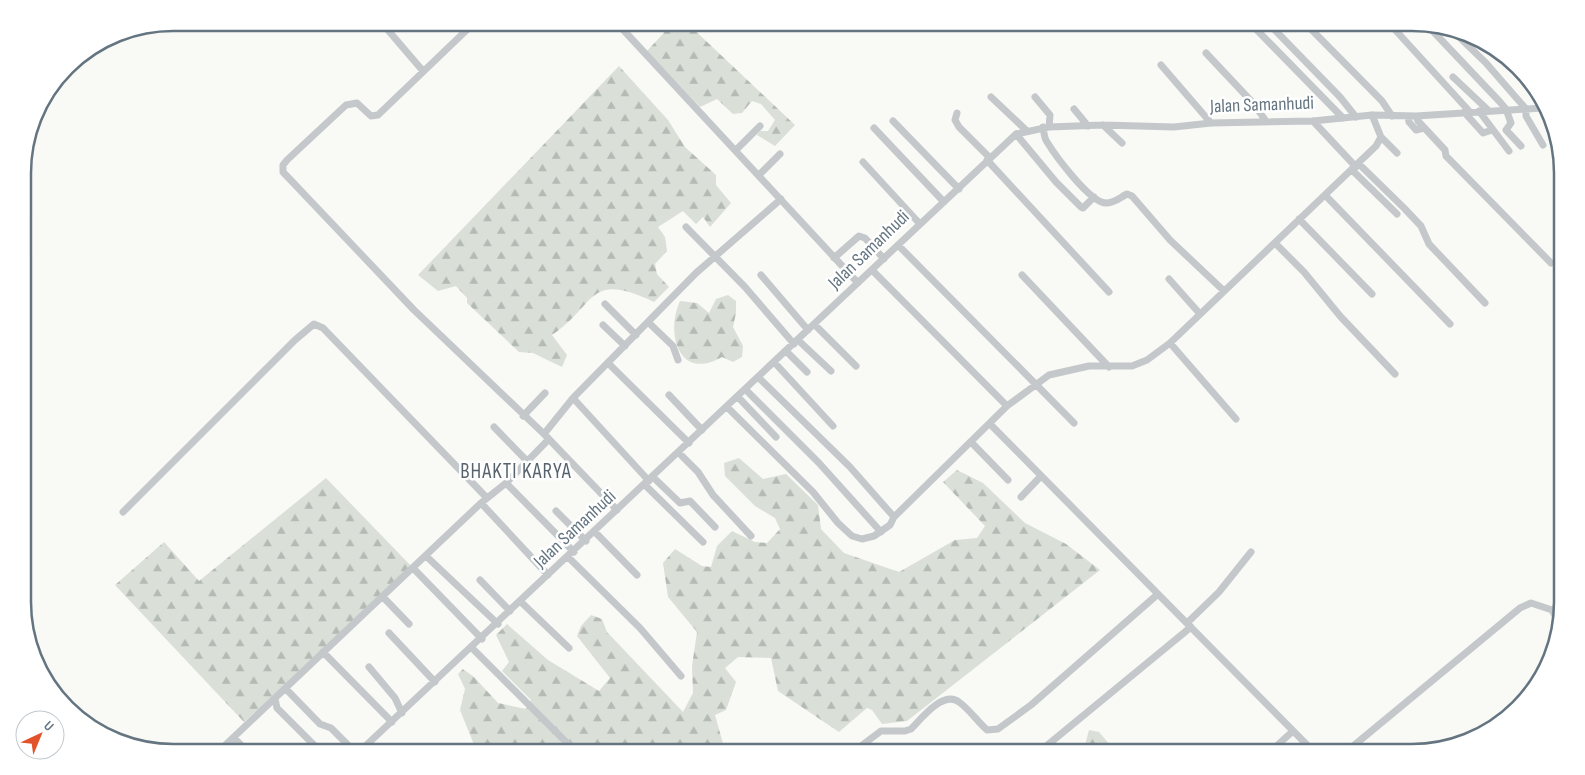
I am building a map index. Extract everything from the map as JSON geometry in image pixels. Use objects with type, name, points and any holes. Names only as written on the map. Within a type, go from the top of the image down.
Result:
[{"type":"street","points":[[389,31],[423,71]]},
{"type":"street","points":[[465,31],[378,115],[370,116],[357,102],[346,105],[287,160],[283,165],[283,172],[414,310],[546,437],[618,510]]},
{"type":"street","points":[[624,31],[858,282]]},
{"type":"street","points":[[1257,31],[1343,118]]},
{"type":"street","points":[[1276,31],[1340,98],[1356,118]]},
{"type":"street","points":[[1313,31],[1382,101],[1392,116]]},
{"type":"street","points":[[1396,31],[1467,112],[1480,132],[1486,134],[1492,130]]},
{"type":"street","points":[[1435,33],[1479,78],[1506,110],[1510,122],[1506,130],[1521,146]]},
{"type":"street","points":[[1464,42],[1486,63],[1526,109],[1526,116],[1543,144]]},
{"type":"street","points":[[1206,53],[1252,102],[1266,121]]},
{"type":"street","points":[[1161,65],[1211,123]]},
{"type":"street","points":[[1453,77],[1488,111]]},
{"type":"street","points":[[991,97],[1027,131]]},
{"type":"street","points":[[1035,97],[1050,115],[1046,127],[1046,140],[1080,185],[1094,197],[1105,203],[1118,200],[1127,194],[1132,196],[1170,240],[1224,291]]},
{"type":"street","name":"Jalan Samanhudi","points":[[368,744],[498,624],[1016,134],[1046,127],[1103,125],[1174,127],[1211,123],[1313,121],[1372,115],[1416,116],[1538,108]]},
{"type":"street","points":[[1074,109],[1088,126]]},
{"type":"street","points":[[1479,112],[1509,151]]},
{"type":"street","points":[[957,113],[956,120],[960,127],[1108,292]]},
{"type":"street","points":[[1372,115],[1381,137],[1397,153]]},
{"type":"street","points":[[1408,116],[1409,122],[1416,130],[1424,128]]},
{"type":"street","points":[[1416,116],[1418,122],[1445,150],[1446,156],[1551,263]]},
{"type":"street","points":[[893,121],[959,188]]},
{"type":"street","points":[[1313,121],[1397,214]]},
{"type":"street","points":[[1103,125],[1122,143]]},
{"type":"street","points":[[736,150],[760,126]]},
{"type":"street","points":[[874,128],[944,202]]},
{"type":"street","points":[[1016,134],[1034,157],[1081,207],[1084,208],[1094,197]]},
{"type":"street","points":[[727,407],[813,492],[834,518],[852,536],[868,538],[881,532],[1007,406],[1035,384],[1049,375],[1067,370],[1089,366],[1132,366],[1147,360],[1170,343],[1356,167],[1380,142],[1381,137]]},
{"type":"street","points":[[759,175],[780,154]]},
{"type":"street","points":[[862,162],[920,224]]},
{"type":"street","points":[[1356,167],[1404,208],[1420,226],[1429,244],[1486,303]]},
{"type":"street","points":[[1325,195],[1450,324]]},
{"type":"street","points":[[227,744],[484,501],[506,483],[546,437],[573,398],[714,257],[781,199]]},
{"type":"street","points":[[1299,220],[1372,294]]},
{"type":"street","points":[[686,227],[782,328],[782,332],[831,371]]},
{"type":"street","points":[[834,258],[860,236],[865,238],[884,259]]},
{"type":"street","points":[[1274,243],[1304,272],[1340,316],[1395,374]]},
{"type":"street","points":[[898,245],[1074,422]]},
{"type":"street","points":[[872,270],[1007,406]]},
{"type":"street","points":[[760,275],[808,330]]},
{"type":"street","points":[[1022,275],[1109,367]]},
{"type":"street","points":[[1169,279],[1200,314]]},
{"type":"street","points":[[605,304],[636,335]]},
{"type":"street","points":[[648,322],[673,346],[678,360]]},
{"type":"street","points":[[123,512],[295,340],[314,324],[323,328],[484,501],[548,575]]},
{"type":"street","points":[[814,324],[856,366]]},
{"type":"street","points":[[603,325],[625,346]]},
{"type":"street","points":[[1170,343],[1236,419]]},
{"type":"street","points":[[786,350],[807,372]]},
{"type":"street","points":[[774,362],[833,426]]},
{"type":"street","points":[[608,364],[689,443]]},
{"type":"street","points":[[758,378],[850,467],[894,517]]},
{"type":"street","points":[[745,389],[819,463],[881,532]]},
{"type":"street","points":[[523,416],[545,393]]},
{"type":"street","points":[[669,395],[702,430]]},
{"type":"street","points":[[738,396],[776,437]]},
{"type":"street","points":[[573,398],[703,542]]},
{"type":"street","points":[[990,424],[1306,743]]},
{"type":"street","points":[[494,427],[527,461]]},
{"type":"street","points":[[971,442],[1008,480]]},
{"type":"street","points":[[679,452],[698,472],[713,494],[751,536]]},
{"type":"street","points":[[1021,496],[1041,476]]},
{"type":"street","points":[[649,481],[680,503],[690,501],[716,527]]},
{"type":"street","points":[[506,483],[682,676]]},
{"type":"street","points":[[556,511],[586,541]]},
{"type":"street","points":[[595,532],[637,574]]},
{"type":"street","points":[[1049,743],[1189,625],[1219,592],[1251,552]]},
{"type":"street","points":[[426,556],[498,624]]},
{"type":"street","points":[[413,568],[482,638]]},
{"type":"street","points":[[480,580],[510,611]]},
{"type":"street","points":[[864,743],[881,731],[905,731],[911,729],[946,699],[952,698],[959,701],[987,730],[998,729],[1031,705],[1158,594]]},
{"type":"street","points":[[383,597],[409,624]]},
{"type":"street","points":[[521,602],[569,648]]},
{"type":"street","points":[[1357,743],[1520,608],[1532,603],[1552,610],[1553,613]]},
{"type":"street","points":[[389,633],[435,682]]},
{"type":"street","points":[[472,648],[568,744]]},
{"type":"street","points":[[323,652],[392,722]]},
{"type":"street","points":[[369,667],[392,693],[402,713]]},
{"type":"street","points":[[286,689],[320,724],[331,728],[347,744]]},
{"type":"street","points":[[275,699],[276,707],[313,744]]},
{"type":"street","points":[[1280,743],[1294,731]]},
{"type":"street","points":[[234,738],[240,744]]},
{"type":"green space","points":[[666,31],[695,31],[795,125],[775,146],[757,135],[760,131],[768,131],[775,120],[761,104],[752,101],[742,113],[733,114],[717,99],[700,107],[647,51]]},
{"type":"green space","points":[[619,66],[668,120],[685,147],[716,175],[716,185],[731,203],[710,227],[703,217],[696,224],[683,211],[658,227],[665,237],[667,251],[655,264],[657,274],[669,287],[654,302],[616,289],[604,290],[595,295],[567,324],[552,335],[567,355],[562,367],[533,353],[519,352],[467,303],[467,298],[456,286],[438,291],[418,275]]},
{"type":"green space","points":[[728,295],[736,301],[733,327],[743,346],[742,357],[733,362],[722,357],[707,363],[695,363],[686,359],[679,350],[675,339],[674,327],[680,301],[697,303],[709,313],[716,299]]},
{"type":"green space","points":[[739,458],[763,479],[786,474],[818,505],[821,529],[844,553],[899,572],[955,540],[977,538],[985,526],[943,482],[957,470],[983,483],[1025,523],[1066,544],[1100,570],[907,721],[882,724],[872,710],[867,708],[839,732],[778,691],[771,658],[738,657],[725,668],[736,682],[726,710],[715,715],[723,744],[474,744],[460,710],[465,689],[458,674],[463,669],[474,677],[498,703],[526,709],[531,700],[502,671],[509,662],[496,635],[507,624],[548,660],[599,691],[610,678],[577,636],[581,626],[591,615],[602,619],[607,632],[683,712],[693,693],[692,666],[697,632],[668,597],[663,563],[675,549],[702,566],[711,567],[717,546],[732,531],[755,542],[767,543],[780,529],[775,518],[755,506],[725,476],[724,463]]},
{"type":"green space","points":[[326,478],[413,568],[244,722],[115,585],[164,542],[199,581]]},
{"type":"green space","points":[[1089,730],[1099,732],[1109,743],[1085,743]]},
{"type":"district","name":"BHAKTI KARYA","points":[[516,471]]}]
